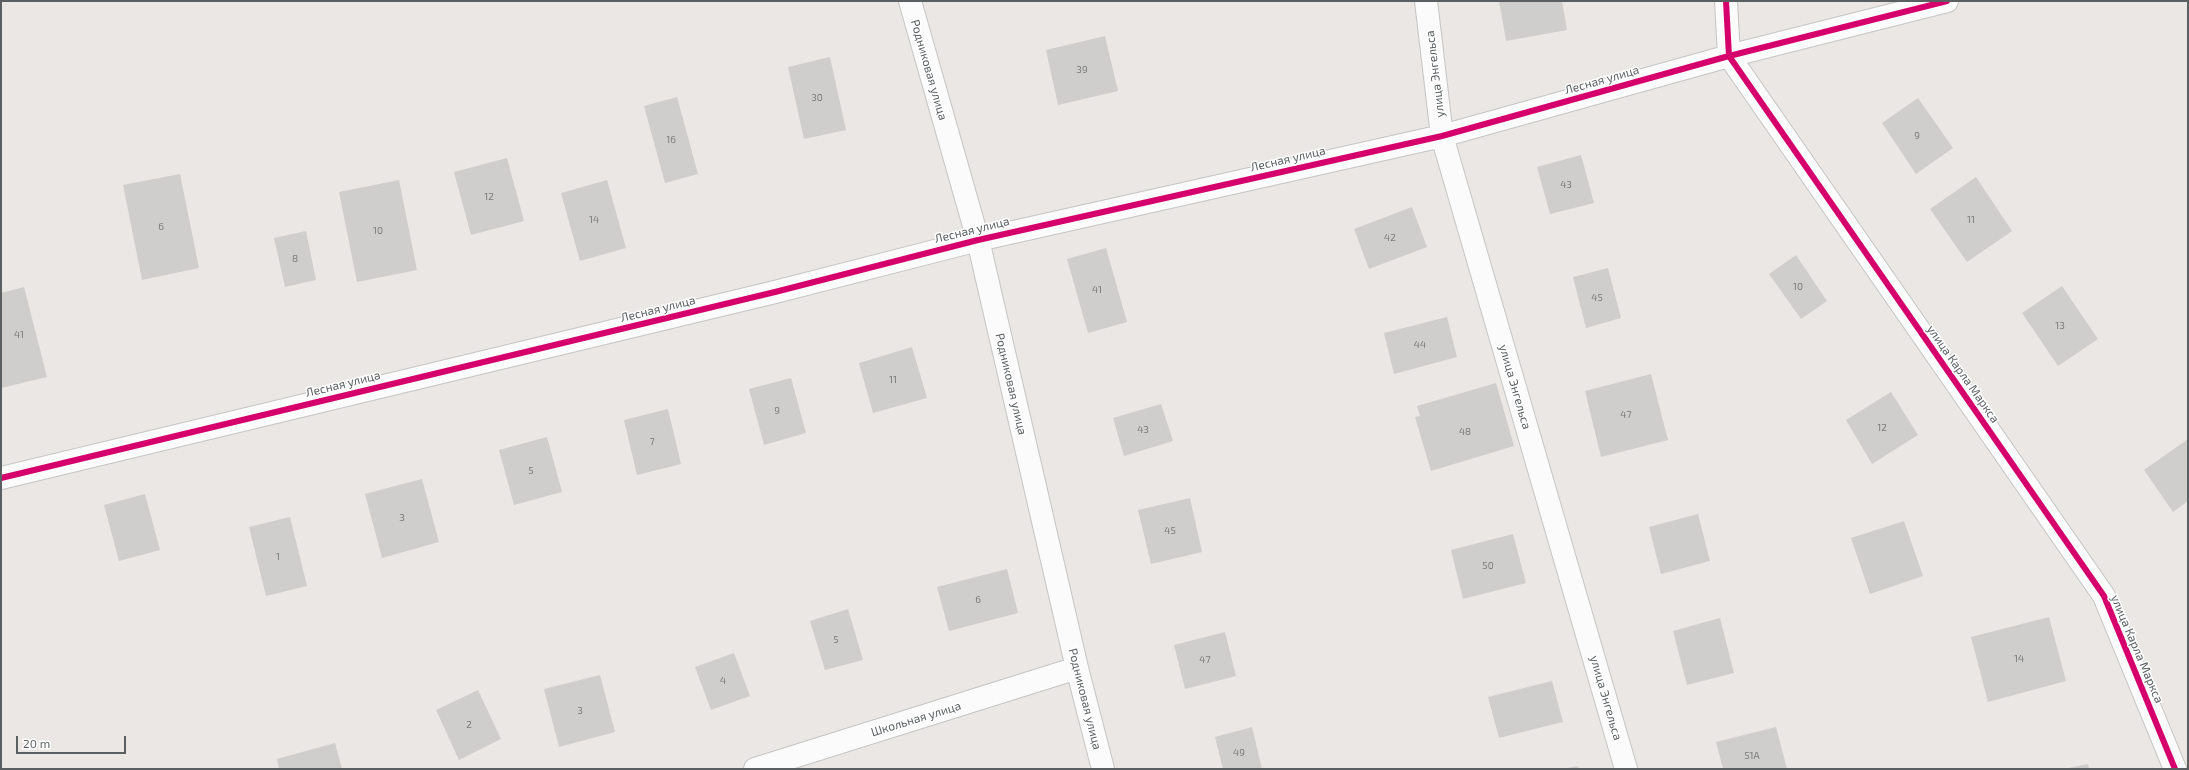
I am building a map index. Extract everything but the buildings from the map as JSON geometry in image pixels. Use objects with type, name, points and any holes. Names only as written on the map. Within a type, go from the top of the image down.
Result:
[{"type":"street","name":"Родниковая улица","points":[[910,1],[978,240],[1077,668],[1103,769]]},
{"type":"street","name":"улица Энгельса","points":[[1426,1],[1442,136],[1626,769]]},
{"type":"street","points":[[1726,1],[1729,56]]},
{"type":"street","name":"Лесная улица","points":[[1,478],[775,292],[978,240],[1442,136],[1729,56],[1947,1]]},
{"type":"street","name":"улица Карла Маркса","points":[[1729,56],[2104,596],[2175,769]]},
{"type":"street","name":"Школьная улица","points":[[755,769],[1077,668]]},
{"type":"cycle path","points":[[1726,1],[1729,56],[2104,596],[2175,769]]},
{"type":"cycle path","points":[[1,478],[775,292],[978,240],[1442,136],[1729,56],[1947,1]]}]
